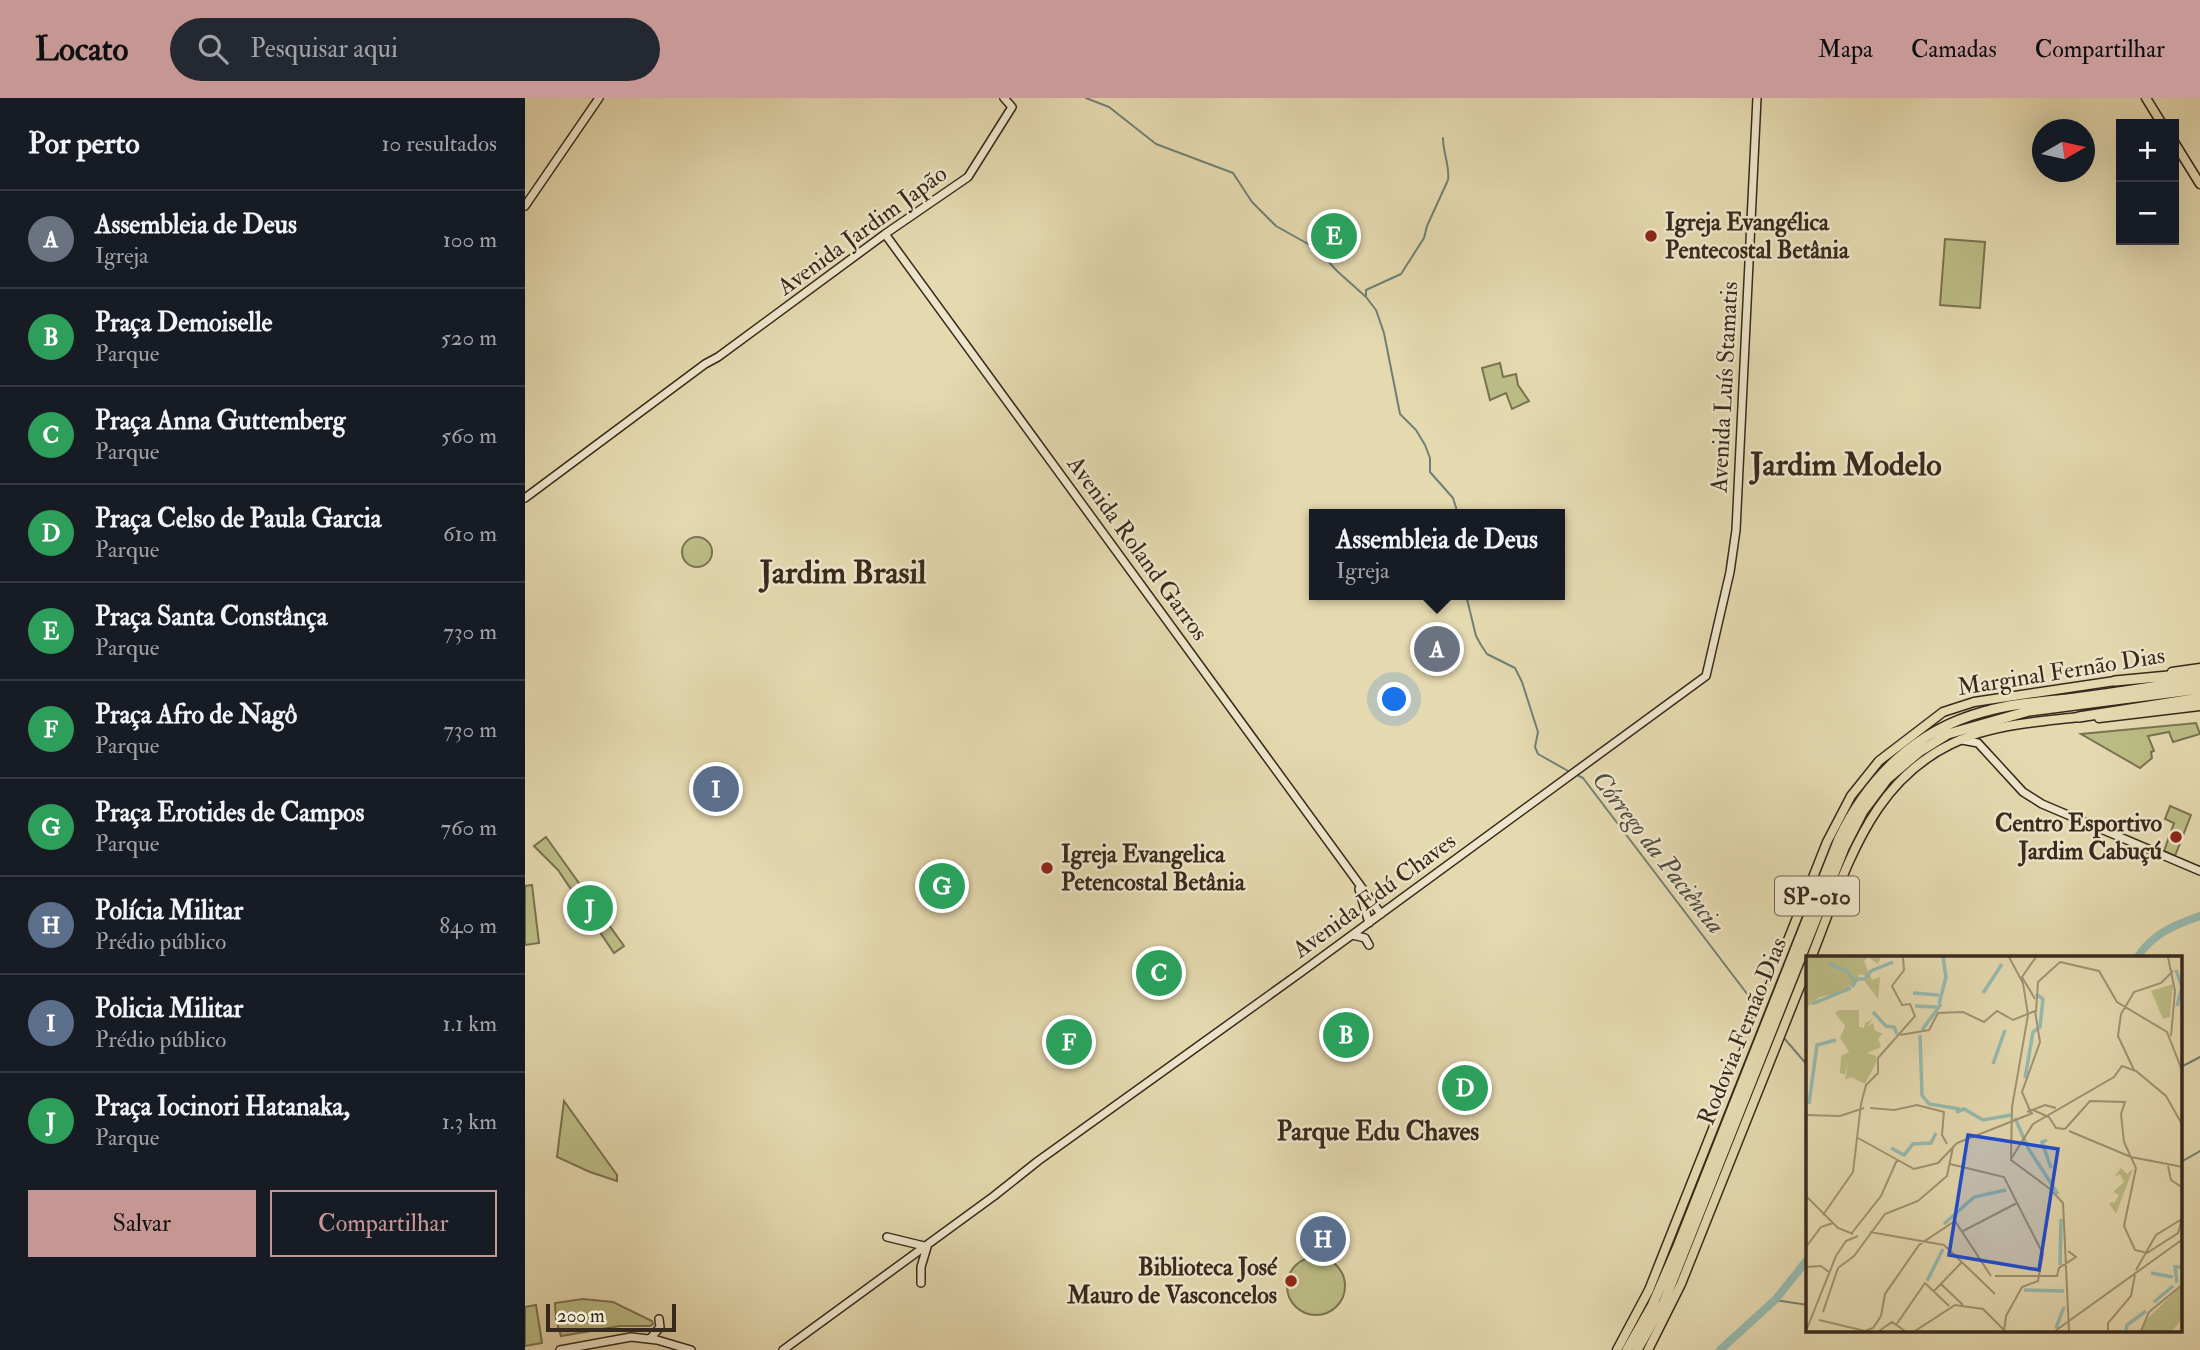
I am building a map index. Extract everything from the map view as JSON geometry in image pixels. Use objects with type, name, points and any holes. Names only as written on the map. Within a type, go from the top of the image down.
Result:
[{"type":"highway","points":[[2115,681],[2200,670]]},
{"type":"highway","name":"Rodovia Fernão Dias","points":[[1627,1350],[1652,1306],[1678,1246],[1839,839],[1855,808],[1876,779],[1924,737],[1975,714],[2028,703],[2200,680]]},
{"type":"highway","name":"Rodovia Fernão Dias","points":[[1637,1350],[1664,1302],[1844,848],[1873,796],[1902,765],[1948,734],[2029,711],[2200,689]]},
{"type":"highway","points":[[2079,716],[2200,698]]},
{"type":"main road","points":[[525,205],[599,98]]},
{"type":"main road","name":"Avenida Jardim Japão","points":[[525,498],[705,364],[968,177],[1012,107],[1004,98]]},
{"type":"main road","name":"Avenida Luís Stamatis","points":[[1706,676],[1737,530],[1757,98]]},
{"type":"main road","points":[[2145,98],[2159,119]]},
{"type":"main road","points":[[2179,150],[2200,184]]},
{"type":"main road","name":"Avenida Roland Garros","points":[[885,234],[1370,900],[1375,919]]},
{"type":"main road","name":"Avenida Edú Chaves","points":[[783,1350],[1706,676]]},
{"type":"main road","name":"Marginal Fernão Dias","points":[[1617,1350],[1649,1290],[1827,842],[1839,816],[1863,779],[1894,747],[1951,708],[1998,698],[2115,681]]},
{"type":"main road","name":"Marginal Fernão Dias","points":[[1812,956],[1846,868],[1874,812],[1899,781],[1925,759],[1962,739],[1996,729],[2079,716],[2086,719],[2200,706]]},
{"type":"main road","points":[[1987,751],[1985,736],[1996,729]]},
{"type":"main road","points":[[1962,739],[1974,742],[1987,751],[2030,797],[2099,830],[2200,871]]},
{"type":"main road","name":"Avenida Roland Garros","points":[[1358,885],[1375,919]]},
{"type":"main road","points":[[1352,935],[1364,938],[1369,945]]},
{"type":"main road","points":[[1648,1350],[1681,1284],[1806,971]]},
{"type":"main road","points":[[887,1237],[927,1245],[922,1261],[921,1283]]},
{"type":"main road","points":[[650,1339],[660,1327],[659,1319]]},
{"type":"main road","points":[[560,1350],[622,1339],[650,1339],[691,1350]]},
{"type":"green space","points":[[1945,239],[1985,242],[1980,308],[1940,305]]},
{"type":"green space","points":[[1500,363],[1503,377],[1516,374],[1518,385],[1529,401],[1512,409],[1506,393],[1490,400],[1482,368]]},
{"type":"green space","points":[[697,537],[708,541],[712,552],[708,563],[697,567],[686,563],[682,552],[686,541]]},
{"type":"green space","points":[[2196,723],[2200,734],[2173,742],[2169,732],[2148,736],[2154,751],[2151,752],[2152,758],[2140,768],[2081,734]]},
{"type":"green space","name":"Centro Esportivo Jardim Cabuçú","points":[[2170,806],[2191,815],[2175,856],[2164,851],[2174,823],[2165,819]]},
{"type":"green space","points":[[546,837],[624,946],[614,953],[558,870],[534,846]]},
{"type":"green space","points":[[942,871],[954,876],[959,888],[954,900],[942,905],[930,900],[925,888],[930,876]]},
{"type":"green space","points":[[532,885],[539,943],[525,945],[525,886]]},
{"type":"green space","points":[[564,1101],[617,1175],[617,1181],[557,1157]]},
{"type":"green space","points":[[1310,1257],[1322,1257],[1337,1265],[1345,1280],[1345,1292],[1337,1307],[1322,1315],[1310,1315],[1295,1307],[1287,1292],[1287,1280],[1295,1265]]},
{"type":"green space","points":[[583,1299],[613,1302],[652,1321],[653,1324],[620,1326],[561,1336],[555,1303]]},
{"type":"green space","points":[[536,1305],[542,1343],[525,1346],[525,1307]]},
{"type":"waterway","name":"Córrego da Paciência","points":[[1086,98],[1109,107],[1156,144],[1233,173],[1252,202],[1276,226],[1317,249],[1366,297],[1376,310],[1384,333],[1400,414],[1416,430],[1425,445],[1430,458],[1430,472],[1453,498],[1456,509]]},
{"type":"waterway","points":[[1366,297],[1366,290],[1401,274],[1424,238],[1448,180],[1443,138]]},
{"type":"waterway","name":"Córrego da Paciência","points":[[1467,600],[1476,636],[1487,654],[1515,668],[1522,682],[1538,732],[1535,747],[1538,754],[1570,772]]},
{"type":"waterway","name":"Córrego da Paciência","points":[[1575,774],[1583,778],[1751,999]]},
{"type":"waterway","points":[[2138,956],[2164,931],[2200,916]]},
{"type":"waterway","name":"Córrego da Paciência","points":[[1784,1038],[1806,1064]]},
{"type":"waterway","points":[[2183,1066],[2200,1057]]},
{"type":"waterway","points":[[2183,1161],[2200,1151]]},
{"type":"waterway","points":[[1720,1350],[1775,1300],[1806,1261]]},
{"type":"waterway","points":[[1775,1300],[1806,1305]]},
{"type":"place","name":"Praça Santa Constânça","points":[[1334,236]]},
{"type":"place","name":"Igreja Evangélica Pentecostal Betânia","points":[[1651,236]]},
{"type":"place","name":"Assembleia de Deus","points":[[1437,649]]},
{"type":"place","name":"Policia Militar","points":[[716,789]]},
{"type":"place","name":"Centro Esportivo Jardim Cabuçú","points":[[2176,837]]},
{"type":"place","name":"Igreja Evangelica Petencostal Betânia","points":[[1047,868]]},
{"type":"place","name":"Praça Erotides de Campos","points":[[942,886]]},
{"type":"place","name":"Praça Iocinori Hatanaka,","points":[[590,908]]},
{"type":"place","name":"Praça Anna Guttemberg","points":[[1159,973]]},
{"type":"place","name":"Praça Demoiselle","points":[[1346,1035]]},
{"type":"place","name":"Praça Afro de Nagô","points":[[1069,1042]]},
{"type":"place","name":"Praça Celso de Paula Garcia","points":[[1465,1088]]},
{"type":"place","name":"Polícia Militar","points":[[1323,1239]]},
{"type":"place","name":"Biblioteca José Mauro de Vasconcelos","points":[[1291,1281]]},
{"type":"district","name":"Jardim Modelo","points":[[1846,464]]},
{"type":"district","name":"Jardim Brasil","points":[[843,572]]},
{"type":"district","name":"Parque Edu Chaves","points":[[1378,1131]]}]
